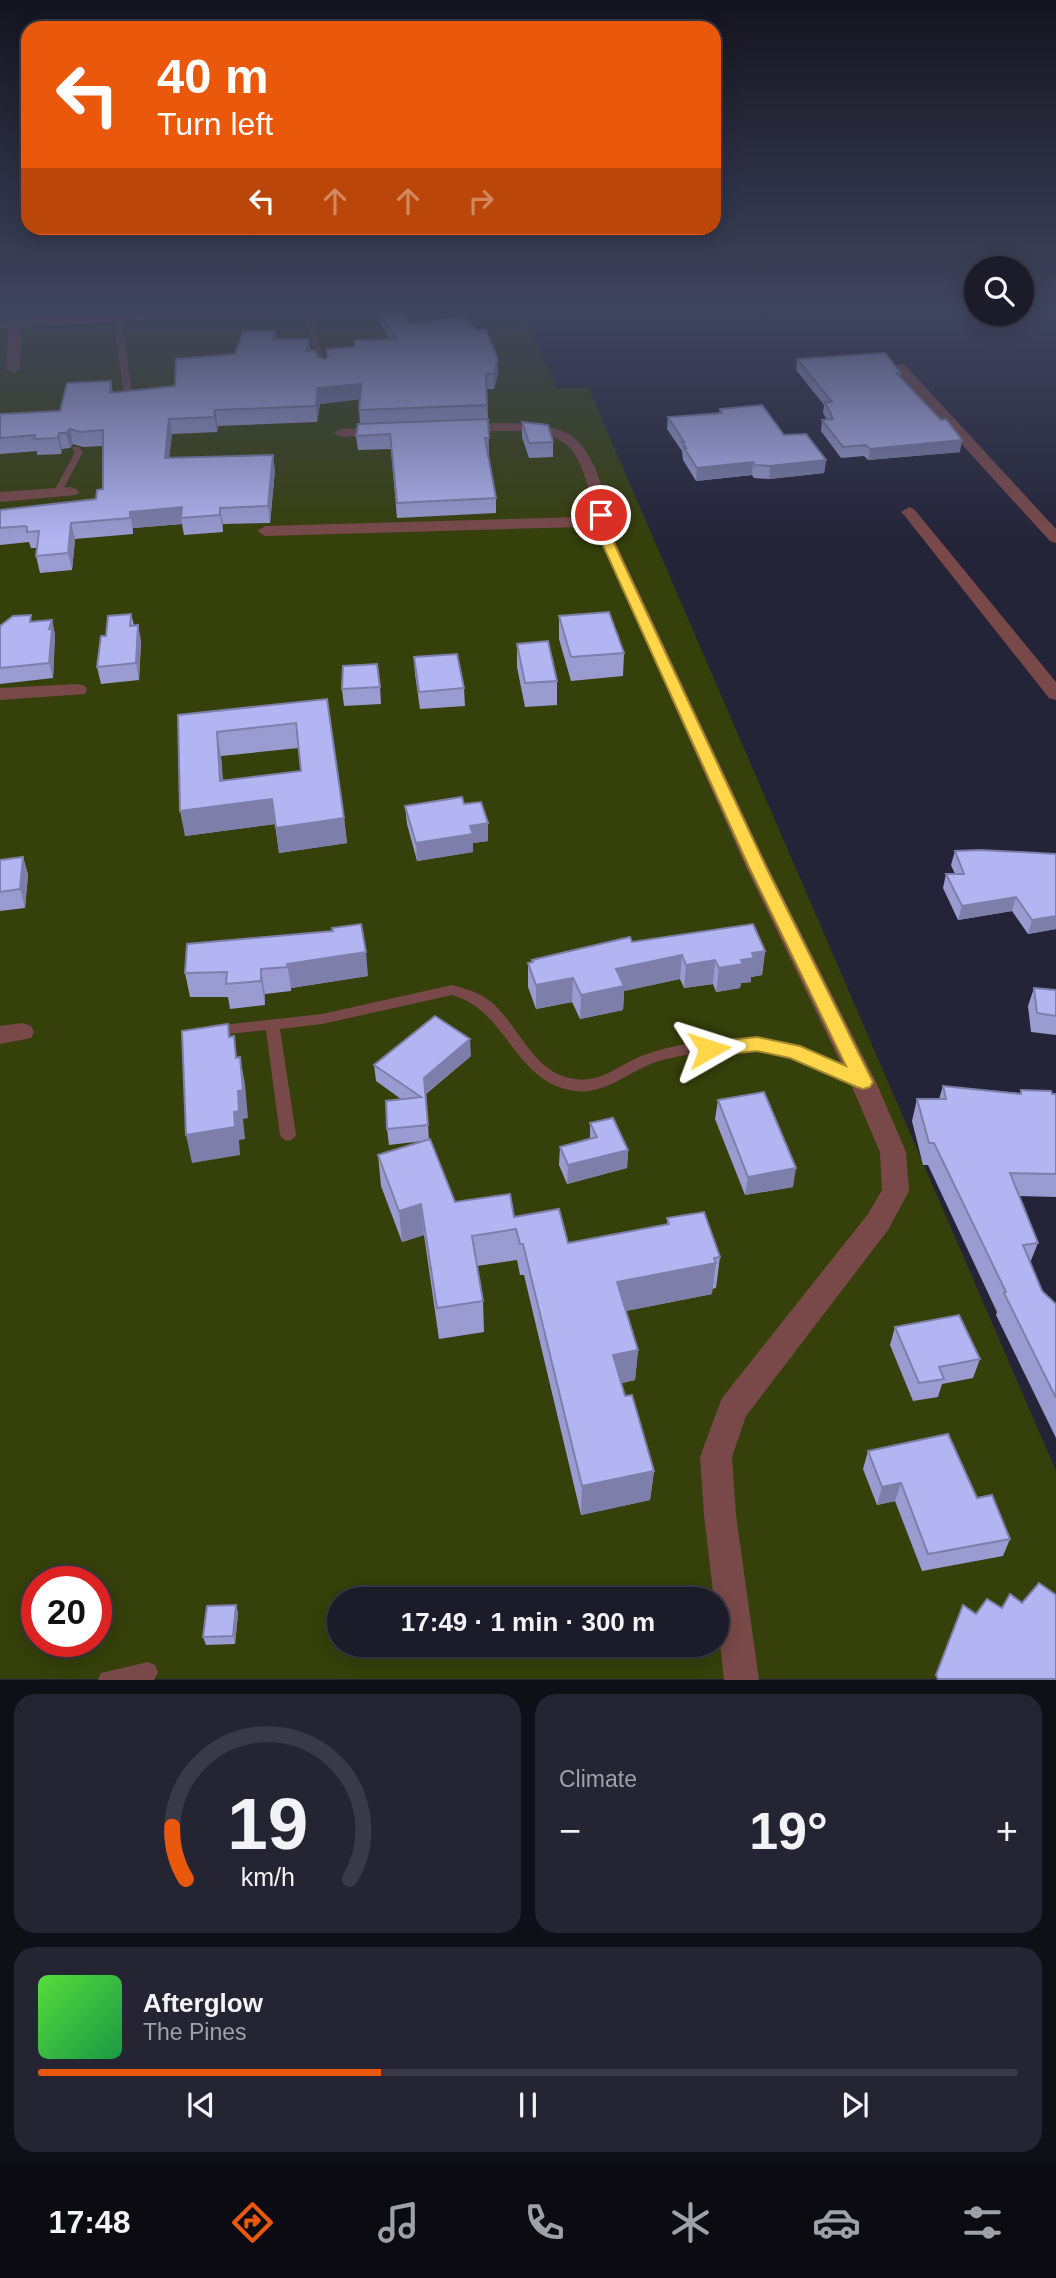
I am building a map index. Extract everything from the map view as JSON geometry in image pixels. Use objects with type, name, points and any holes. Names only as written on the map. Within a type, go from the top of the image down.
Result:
[{"type":"street","points":[[916,385],[1056,538]]},
{"type":"street","points":[[441,429],[516,428],[564,436],[574,443],[591,475],[607,541],[757,867],[863,1082],[893,1152],[896,1191],[870,1232],[733,1408],[716,1457],[720,1515],[742,1679]]},
{"type":"street","points":[[341,433],[405,430]]},
{"type":"street","points":[[0,497],[64,492]]},
{"type":"street","points":[[909,512],[1056,694]]},
{"type":"street","points":[[265,531],[582,522],[607,534]]},
{"type":"street","points":[[0,694],[78,690]]},
{"type":"lane","points":[[127,385],[129,400]]},
{"type":"lane","points":[[64,492],[79,452],[76,449]]},
{"type":"lane","points":[[194,1033],[322,1019],[453,990],[467,991],[481,999],[528,1059],[552,1080],[574,1085],[607,1083],[656,1056],[757,1044],[793,1051],[863,1082]]},
{"type":"lane","points":[[272,1024],[288,1135]]},
{"type":"lane","points":[[108,1679],[148,1672]]},
{"type":"green space","points":[[0,385],[588,387],[1056,1471],[1056,1679],[0,1679]]},
{"type":"building","points":[[66,385],[111,385],[110,393],[175,386],[346,385],[318,388],[316,406],[215,410],[214,417],[169,419],[165,458],[273,455],[268,506],[220,508],[220,515],[181,518],[182,507],[130,512],[130,518],[71,523],[68,553],[36,556],[39,531],[27,532],[25,526],[0,528],[0,510],[96,499],[97,490],[103,489],[103,430],[80,432],[70,429],[66,433],[59,433],[58,438],[34,439],[35,435],[0,438],[0,414],[60,411]]},
{"type":"building","points":[[361,385],[486,385],[487,405],[359,410]]},
{"type":"building","points":[[818,385],[908,385],[941,420],[946,419],[962,440],[870,449],[866,445],[843,447],[822,420],[833,419],[825,402],[832,402]]},
{"type":"building","points":[[762,405],[784,435],[806,434],[826,460],[770,466],[755,465],[753,462],[697,468],[668,417],[722,413],[720,409]]},
{"type":"building","points":[[488,419],[489,438],[485,438],[496,498],[397,503],[390,434],[356,436],[358,424]]},
{"type":"building","points":[[522,422],[548,425],[553,442],[529,443]]},
{"type":"building","points":[[609,612],[624,653],[571,657],[559,616]]},
{"type":"building","points":[[131,614],[130,626],[138,625],[136,663],[97,667],[101,636],[106,636],[108,616]]},
{"type":"building","points":[[31,615],[30,622],[52,620],[49,629],[52,629],[49,663],[0,668],[0,626],[13,616]]},
{"type":"building","points":[[548,641],[557,681],[525,683],[517,644]]},
{"type":"building","points":[[457,654],[464,688],[419,692],[414,657]]},
{"type":"building","points":[[377,664],[380,687],[342,689],[343,666]]},
{"type":"building","points":[[327,699],[344,818],[276,828],[272,799],[180,811],[178,715]],"holes":[[[296,723],[301,771],[220,781],[217,732]]]},
{"type":"building","points":[[462,797],[464,804],[481,802],[488,823],[470,826],[473,834],[416,843],[405,806]]},
{"type":"building","points":[[955,851],[1056,854],[1056,916],[1032,920],[1016,897],[962,906],[946,874],[964,874]]},
{"type":"building","points":[[23,857],[20,889],[0,892],[0,860]]},
{"type":"building","points":[[361,924],[366,952],[287,964],[288,967],[261,969],[261,981],[226,984],[227,972],[185,973],[187,944],[333,931],[332,928]]},
{"type":"building","points":[[753,924],[765,951],[752,953],[754,958],[741,960],[743,964],[719,968],[715,960],[686,965],[682,955],[616,969],[624,986],[581,995],[573,978],[536,985],[528,963],[630,937],[632,942]]},
{"type":"building","points":[[1034,988],[1056,990],[1056,1016],[1037,1013]]},
{"type":"building","points":[[435,1016],[470,1039],[424,1078],[428,1125],[387,1129],[386,1101],[421,1097],[374,1065]]},
{"type":"building","points":[[228,1024],[229,1037],[234,1036],[236,1058],[240,1057],[243,1090],[238,1091],[239,1111],[234,1112],[235,1127],[186,1135],[182,1031]]},
{"type":"building","points":[[943,1086],[1021,1094],[1021,1090],[1051,1091],[1056,1094],[1056,1174],[1010,1173],[1038,1243],[1023,1245],[1042,1291],[1056,1304],[1056,1398],[934,1143],[929,1143],[917,1099],[946,1099]]},
{"type":"building","points":[[764,1092],[796,1168],[748,1177],[718,1100]]},
{"type":"building","points":[[613,1118],[628,1150],[568,1165],[560,1147],[597,1137],[590,1123]]},
{"type":"building","points":[[430,1139],[455,1202],[510,1194],[514,1217],[559,1209],[568,1243],[669,1224],[667,1218],[704,1212],[720,1257],[714,1258],[716,1263],[617,1282],[638,1350],[613,1355],[625,1396],[632,1395],[654,1471],[582,1486],[523,1244],[520,1244],[516,1229],[472,1236],[483,1301],[437,1308],[421,1204],[399,1211],[378,1155]]},
{"type":"building","points":[[959,1315],[980,1359],[939,1367],[944,1379],[919,1383],[895,1327]]},
{"type":"building","points":[[948,1434],[977,1498],[992,1495],[1010,1539],[928,1554],[901,1483],[882,1487],[868,1451]]},
{"type":"building","points":[[1039,1583],[1056,1595],[1056,1679],[938,1679],[936,1675],[963,1605],[976,1614],[987,1599],[1002,1608],[1010,1594],[1022,1603]]},
{"type":"building","points":[[236,1605],[233,1636],[203,1637],[207,1606]]},
{"type":"route","points":[[601,515],[607,541],[617,557],[757,867],[863,1082],[793,1051],[757,1044],[709,1049]]}]
